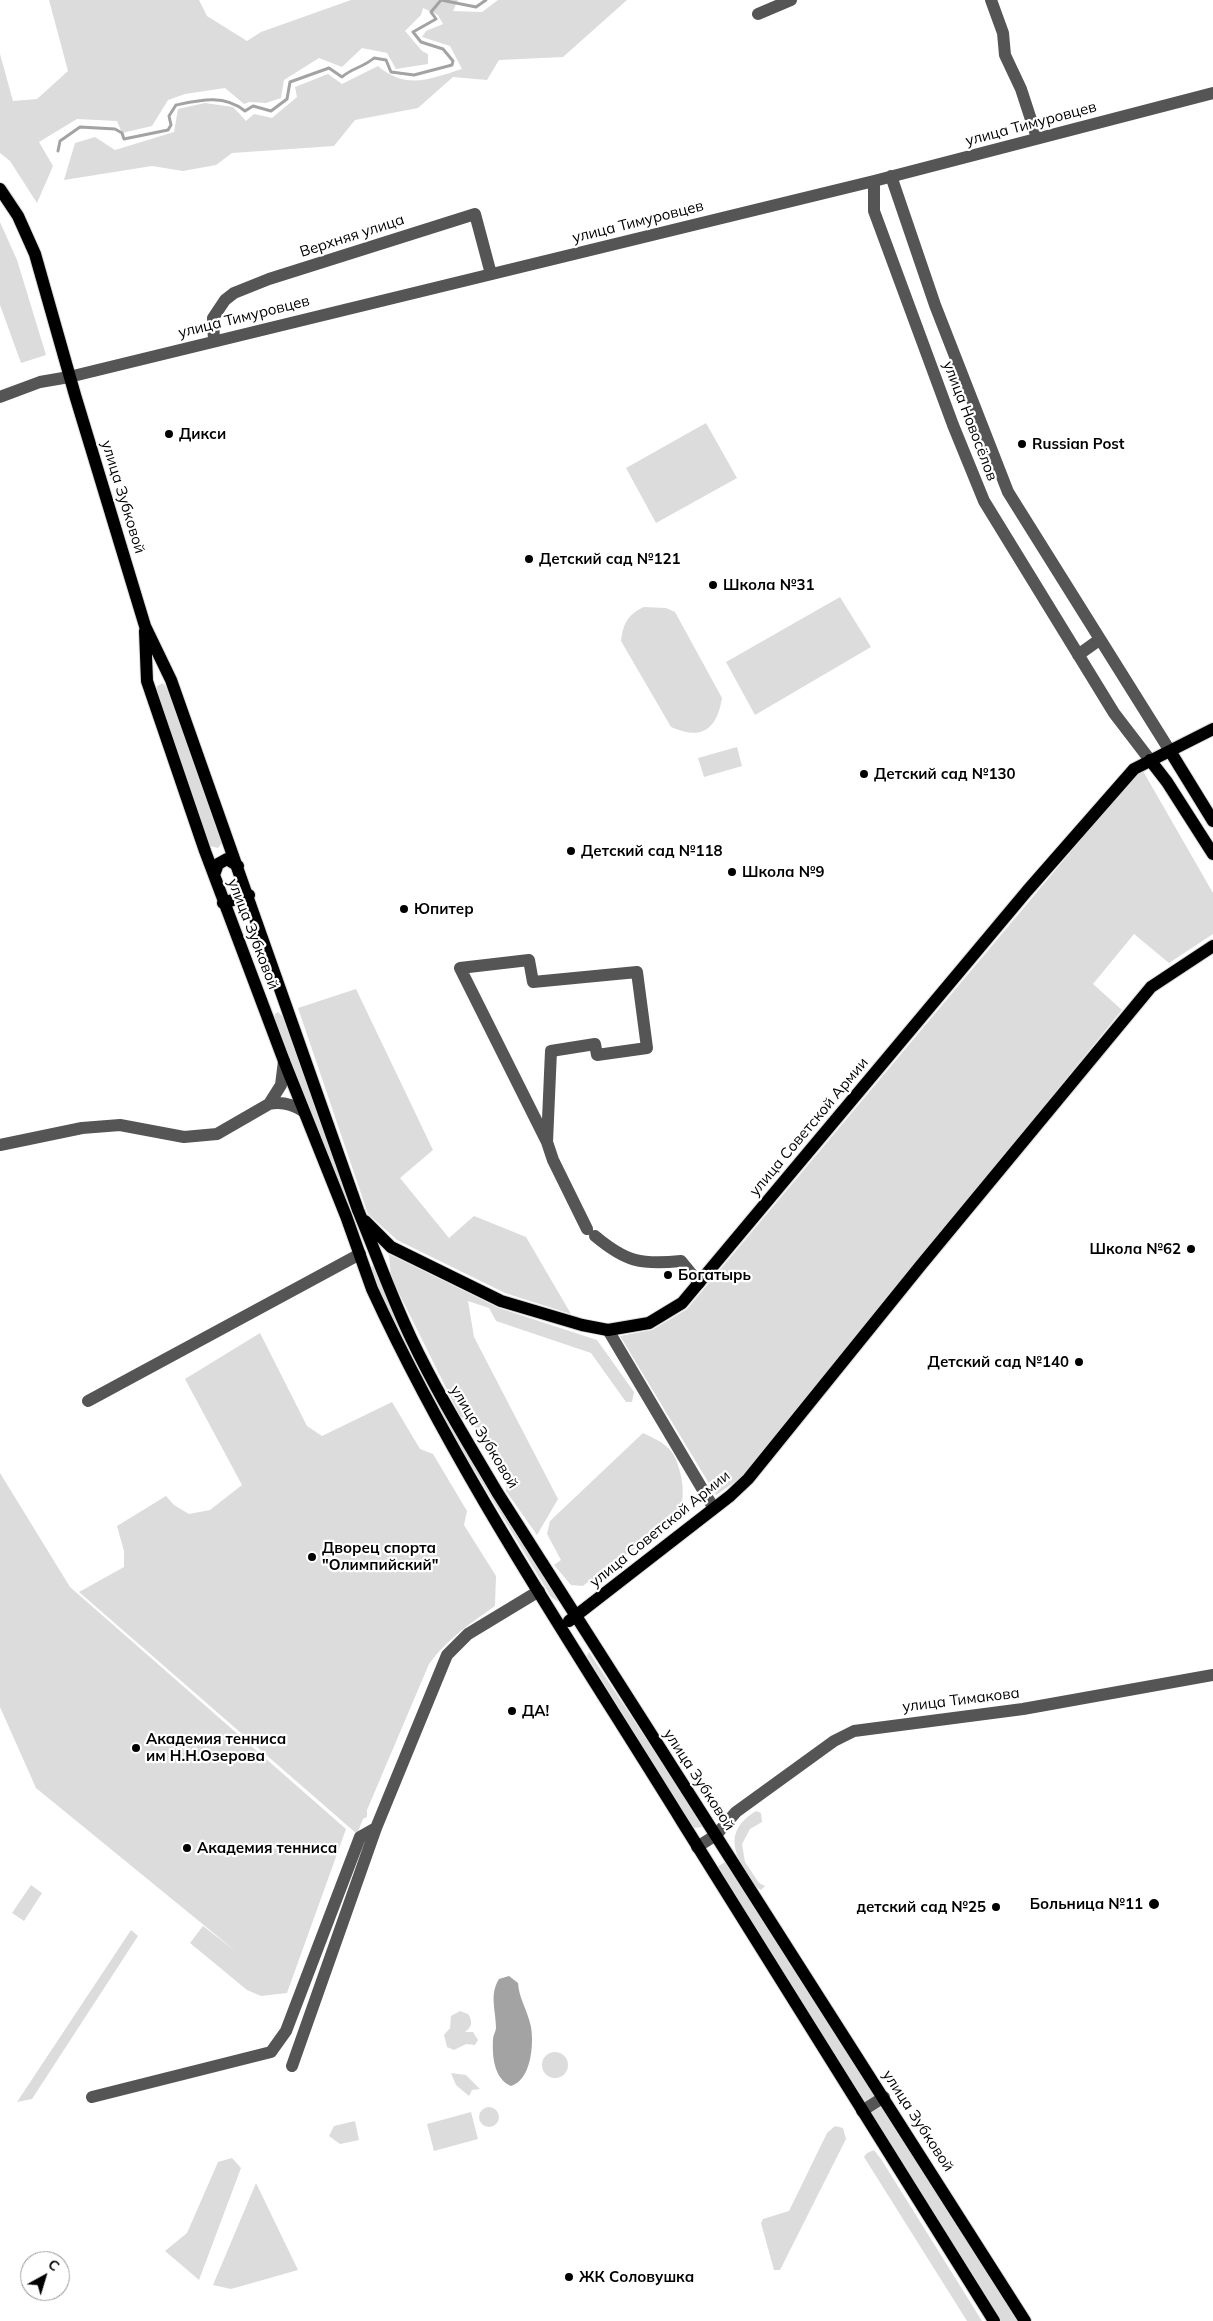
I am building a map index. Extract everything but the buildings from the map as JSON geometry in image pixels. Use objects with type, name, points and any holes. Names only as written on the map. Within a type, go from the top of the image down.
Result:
[{"type":"main road","name":"улица Зубковой","points":[[0,189],[18,216],[35,254],[69,377],[145,626],[171,680],[228,842],[249,895],[362,1218],[392,1296],[442,1398],[575,1616],[884,2097],[1025,2321]]},
{"type":"main road","name":"улица Зубковой","points":[[145,626],[147,681],[223,903],[358,1250],[388,1323],[429,1405],[539,1590],[697,1847],[994,2321]]},
{"type":"main road","points":[[147,681],[152,673],[161,671],[171,680]]},
{"type":"main road","name":"улица Советской Армии","points":[[362,1218],[391,1247],[501,1301],[582,1325],[608,1330],[649,1323],[682,1303],[1046,869],[1134,769],[1213,729]]},
{"type":"main road","name":"улица Новосёлов","points":[[1170,751],[1213,821]]},
{"type":"main road","name":"улица Новосёлов","points":[[1150,760],[1167,782],[1213,854]]},
{"type":"main road","points":[[205,851],[215,856],[224,851],[228,842]]},
{"type":"main road","points":[[214,875],[218,864],[228,860],[238,866]]},
{"type":"main road","points":[[223,903],[249,895]]},
{"type":"main road","name":"улица Советской Армии","points":[[562,1627],[748,1480],[921,1265],[1151,987],[1213,946]]},
{"type":"main road","points":[[266,1013],[270,1001],[279,999],[288,1010]]},
{"type":"main road","points":[[358,1250],[371,1242],[391,1247]]},
{"type":"street","points":[[758,14],[791,0]]},
{"type":"street","points":[[991,0],[1003,33],[1005,56],[1021,89],[1037,138]]},
{"type":"street","name":"улица Тимуровцев","points":[[69,377],[874,181],[1213,93]]},
{"type":"street","name":"улица Новосёлов","points":[[891,176],[935,305],[1008,492],[1170,751]]},
{"type":"street","name":"улица Новосёлов","points":[[874,181],[874,211],[952,425],[984,502],[1114,713],[1150,760]]},
{"type":"street","name":"Верхняя улица","points":[[214,342],[213,318],[225,300],[234,293],[269,279],[475,214],[491,274]]},
{"type":"street","points":[[0,397],[40,382],[69,377]]},
{"type":"street","points":[[1078,654],[1099,640]]},
{"type":"street","points":[[547,1142],[552,1051],[595,1044],[597,1055],[647,1048],[637,972],[533,982],[529,960],[460,968],[547,1142],[552,1160],[591,1232],[615,1253],[645,1263],[681,1261],[698,1283]]},
{"type":"street","points":[[0,1145],[82,1128],[120,1125],[164,1135],[203,1137],[217,1134],[232,1128],[269,1104],[281,1085],[284,1062]]},
{"type":"street","points":[[269,1104],[292,1104],[303,1111]]},
{"type":"street","points":[[88,1401],[358,1250]]},
{"type":"street","points":[[608,1330],[713,1507]]},
{"type":"street","points":[[292,2066],[299,2041],[376,1828],[447,1655],[468,1634],[539,1590]]},
{"type":"street","name":"улица Тимакова","points":[[697,1847],[716,1835],[736,1812],[834,1741],[854,1731],[1022,1708],[1213,1674]]},
{"type":"street","points":[[92,2097],[271,2052],[286,2031],[360,1837],[376,1828]]},
{"type":"street","points":[[286,2031],[299,2041]]},
{"type":"street","points":[[862,2111],[884,2097]]},
{"type":"shaded area","points":[[49,0],[199,0],[207,16],[247,41],[261,32],[351,0],[458,0],[453,11],[482,12],[498,0],[627,0],[563,57],[499,60],[487,80],[453,77],[418,108],[355,120],[334,146],[232,153],[216,165],[183,171],[152,166],[64,180],[75,143],[95,137],[115,150],[174,132],[178,109],[205,103],[233,107],[246,121],[254,114],[272,118],[297,97],[295,87],[328,74],[342,84],[378,66],[398,78],[408,80],[429,79],[462,69],[450,46],[422,37],[426,31],[443,24],[438,15],[423,8],[421,15],[405,31],[422,51],[428,54],[428,64],[396,69],[387,53],[362,48],[342,67],[319,58],[284,80],[281,98],[266,103],[249,102],[244,104],[225,88],[185,94],[168,100],[152,126],[122,133],[117,121],[77,119],[39,142],[53,166],[37,203],[10,161],[0,153],[0,54],[13,101],[37,99],[68,71]]},
{"type":"shaded area","points":[[0,222],[17,260],[46,355],[21,363],[0,305]]},
{"type":"shaded area","points":[[706,423],[737,478],[656,523],[626,468]]},
{"type":"shaded area","points":[[840,597],[871,647],[755,715],[726,662]]},
{"type":"shaded area","points":[[644,607],[666,608],[675,612],[722,698],[716,718],[706,729],[691,733],[671,727],[621,641],[627,620]]},
{"type":"shaded area","points":[[163,683],[168,689],[223,841],[218,848],[210,846],[157,692],[157,686]]},
{"type":"shaded area","points":[[737,747],[742,766],[704,777],[698,758]]},
{"type":"shaded area","points":[[1143,771],[1213,893],[1213,934],[1169,963],[1134,934],[1093,984],[1122,1010],[741,1478],[716,1495],[620,1336],[652,1330],[687,1309],[1136,774]]},
{"type":"shaded area","points":[[356,989],[433,1150],[400,1178],[449,1238],[474,1216],[526,1237],[571,1314],[505,1293],[397,1240],[368,1214],[298,1008]]},
{"type":"shaded area","points":[[278,1012],[283,1017],[357,1221],[351,1219],[274,1022],[275,1014]]},
{"type":"shaded area","points":[[389,1254],[499,1308],[597,1340],[634,1392],[632,1402],[626,1402],[591,1353],[496,1321],[489,1308],[468,1301],[474,1337],[558,1499],[537,1535],[506,1491],[507,1482],[473,1424],[460,1416],[391,1277]]},
{"type":"shaded area","points":[[375,1265],[559,1600],[557,1601],[551,1597],[429,1395],[377,1288],[371,1269]]},
{"type":"shaded area","points":[[260,1333],[307,1426],[322,1436],[392,1402],[420,1449],[433,1454],[467,1511],[464,1525],[496,1576],[495,1606],[451,1639],[429,1664],[367,1810],[367,1817],[363,1819],[357,1834],[79,1592],[124,1567],[124,1551],[117,1526],[166,1496],[174,1505],[189,1514],[210,1510],[242,1485],[185,1379]]},
{"type":"shaded area","points":[[643,1433],[662,1443],[675,1457],[682,1485],[683,1498],[681,1506],[652,1535],[583,1586],[571,1585],[554,1565],[561,1560],[547,1534],[550,1521]]},
{"type":"shaded area","name":"Академия тенниса им Н.Н.Озерова","points":[[0,1473],[70,1587],[346,1829],[287,1993],[261,1996],[247,1990],[190,1943],[203,1926],[238,1953],[36,1788],[0,1707]]},
{"type":"shaded area","points":[[589,1652],[702,1824],[702,1827],[693,1828],[587,1656]]},
{"type":"shaded area","points":[[756,1811],[761,1813],[762,1822],[750,1829],[742,1844],[745,1862],[759,1883],[765,1886],[761,1890],[753,1883],[741,1864],[735,1847],[736,1831],[740,1824]]},
{"type":"shaded area","points":[[725,1862],[729,1864],[875,2093],[874,2097],[865,2103],[861,2102],[717,1867]]},
{"type":"shaded area","points":[[31,1885],[42,1893],[24,1921],[12,1913]]},
{"type":"shaded area","points":[[131,1930],[138,1936],[32,2099],[17,2102]]},
{"type":"shaded area","points":[[509,1976],[518,1983],[530,2021],[532,2034],[530,2061],[527,2069],[523,2077],[511,2086],[505,2083],[498,2073],[495,2066],[493,2046],[496,2028],[494,1991],[499,1979]]},
{"type":"shaded area","points":[[460,2011],[468,2014],[471,2019],[471,2024],[465,2032],[473,2032],[478,2040],[475,2045],[466,2044],[454,2050],[447,2047],[444,2035],[450,2028],[451,2016]]},
{"type":"shaded area","points":[[555,2052],[564,2056],[568,2065],[564,2074],[555,2078],[546,2074],[542,2065],[546,2056]]},
{"type":"shaded area","points":[[451,2073],[466,2075],[480,2089],[472,2090],[469,2096],[456,2085]]},
{"type":"shaded area","points":[[489,2107],[496,2110],[499,2117],[496,2124],[489,2127],[482,2124],[479,2117],[482,2110]]},
{"type":"shaded area","points":[[880,2107],[886,2110],[1021,2321],[999,2321],[870,2113]]},
{"type":"shaded area","points":[[471,2112],[478,2139],[434,2151],[427,2124]]},
{"type":"shaded area","points":[[355,2121],[359,2140],[340,2144],[329,2136],[334,2126]]},
{"type":"shaded area","points":[[835,2126],[843,2128],[846,2139],[780,2270],[774,2270],[761,2223],[763,2219],[789,2211],[827,2133]]},
{"type":"shaded area","points":[[874,2150],[982,2321],[967,2321],[864,2157],[867,2153]]},
{"type":"shaded area","points":[[232,2158],[241,2168],[199,2280],[165,2251],[187,2233],[218,2162]]},
{"type":"shaded area","points":[[256,2183],[298,2270],[231,2289],[213,2285]]},
{"type":"waterway","points":[[58,151],[60,141],[80,127],[115,129],[122,133],[124,139],[168,130],[171,125],[169,116],[176,105],[194,101],[220,100],[229,102],[245,111],[253,106],[271,111],[287,99],[290,82],[329,68],[342,77],[374,58],[386,60],[391,72],[414,75],[452,65],[453,61],[443,49],[421,42],[413,32],[436,19],[431,12],[441,0],[476,7],[486,0]]},
{"type":"place","name":"Дикси","points":[[169,434]]},
{"type":"place","name":"Russian Post","points":[[1022,444]]},
{"type":"place","name":"Детский сад №121","points":[[529,559]]},
{"type":"place","name":"Школа №31","points":[[713,585]]},
{"type":"place","name":"Детский сад №130","points":[[864,774]]},
{"type":"place","name":"Детский сад №118","points":[[571,851]]},
{"type":"place","name":"Школа №9","points":[[732,872]]},
{"type":"place","name":"Юпитер","points":[[404,909]]},
{"type":"place","name":"Школа №62","points":[[1191,1249]]},
{"type":"place","name":"Богатырь","points":[[668,1275]]},
{"type":"place","name":"Детский сад №140","points":[[1079,1362]]},
{"type":"place","name":"Дворец спорта \"Олимпийский\"","points":[[312,1557]]},
{"type":"place","name":"ДА!","points":[[512,1711]]},
{"type":"place","name":"Академия тенниса им Н.Н.Озерова","points":[[136,1748]]},
{"type":"place","name":"Академия тенниса","points":[[187,1848]]},
{"type":"place","name":"Больница №11","points":[[1154,1904]]},
{"type":"place","name":"детский сад №25","points":[[996,1907]]},
{"type":"place","name":"ЖК Соловушка","points":[[569,2277]]}]
